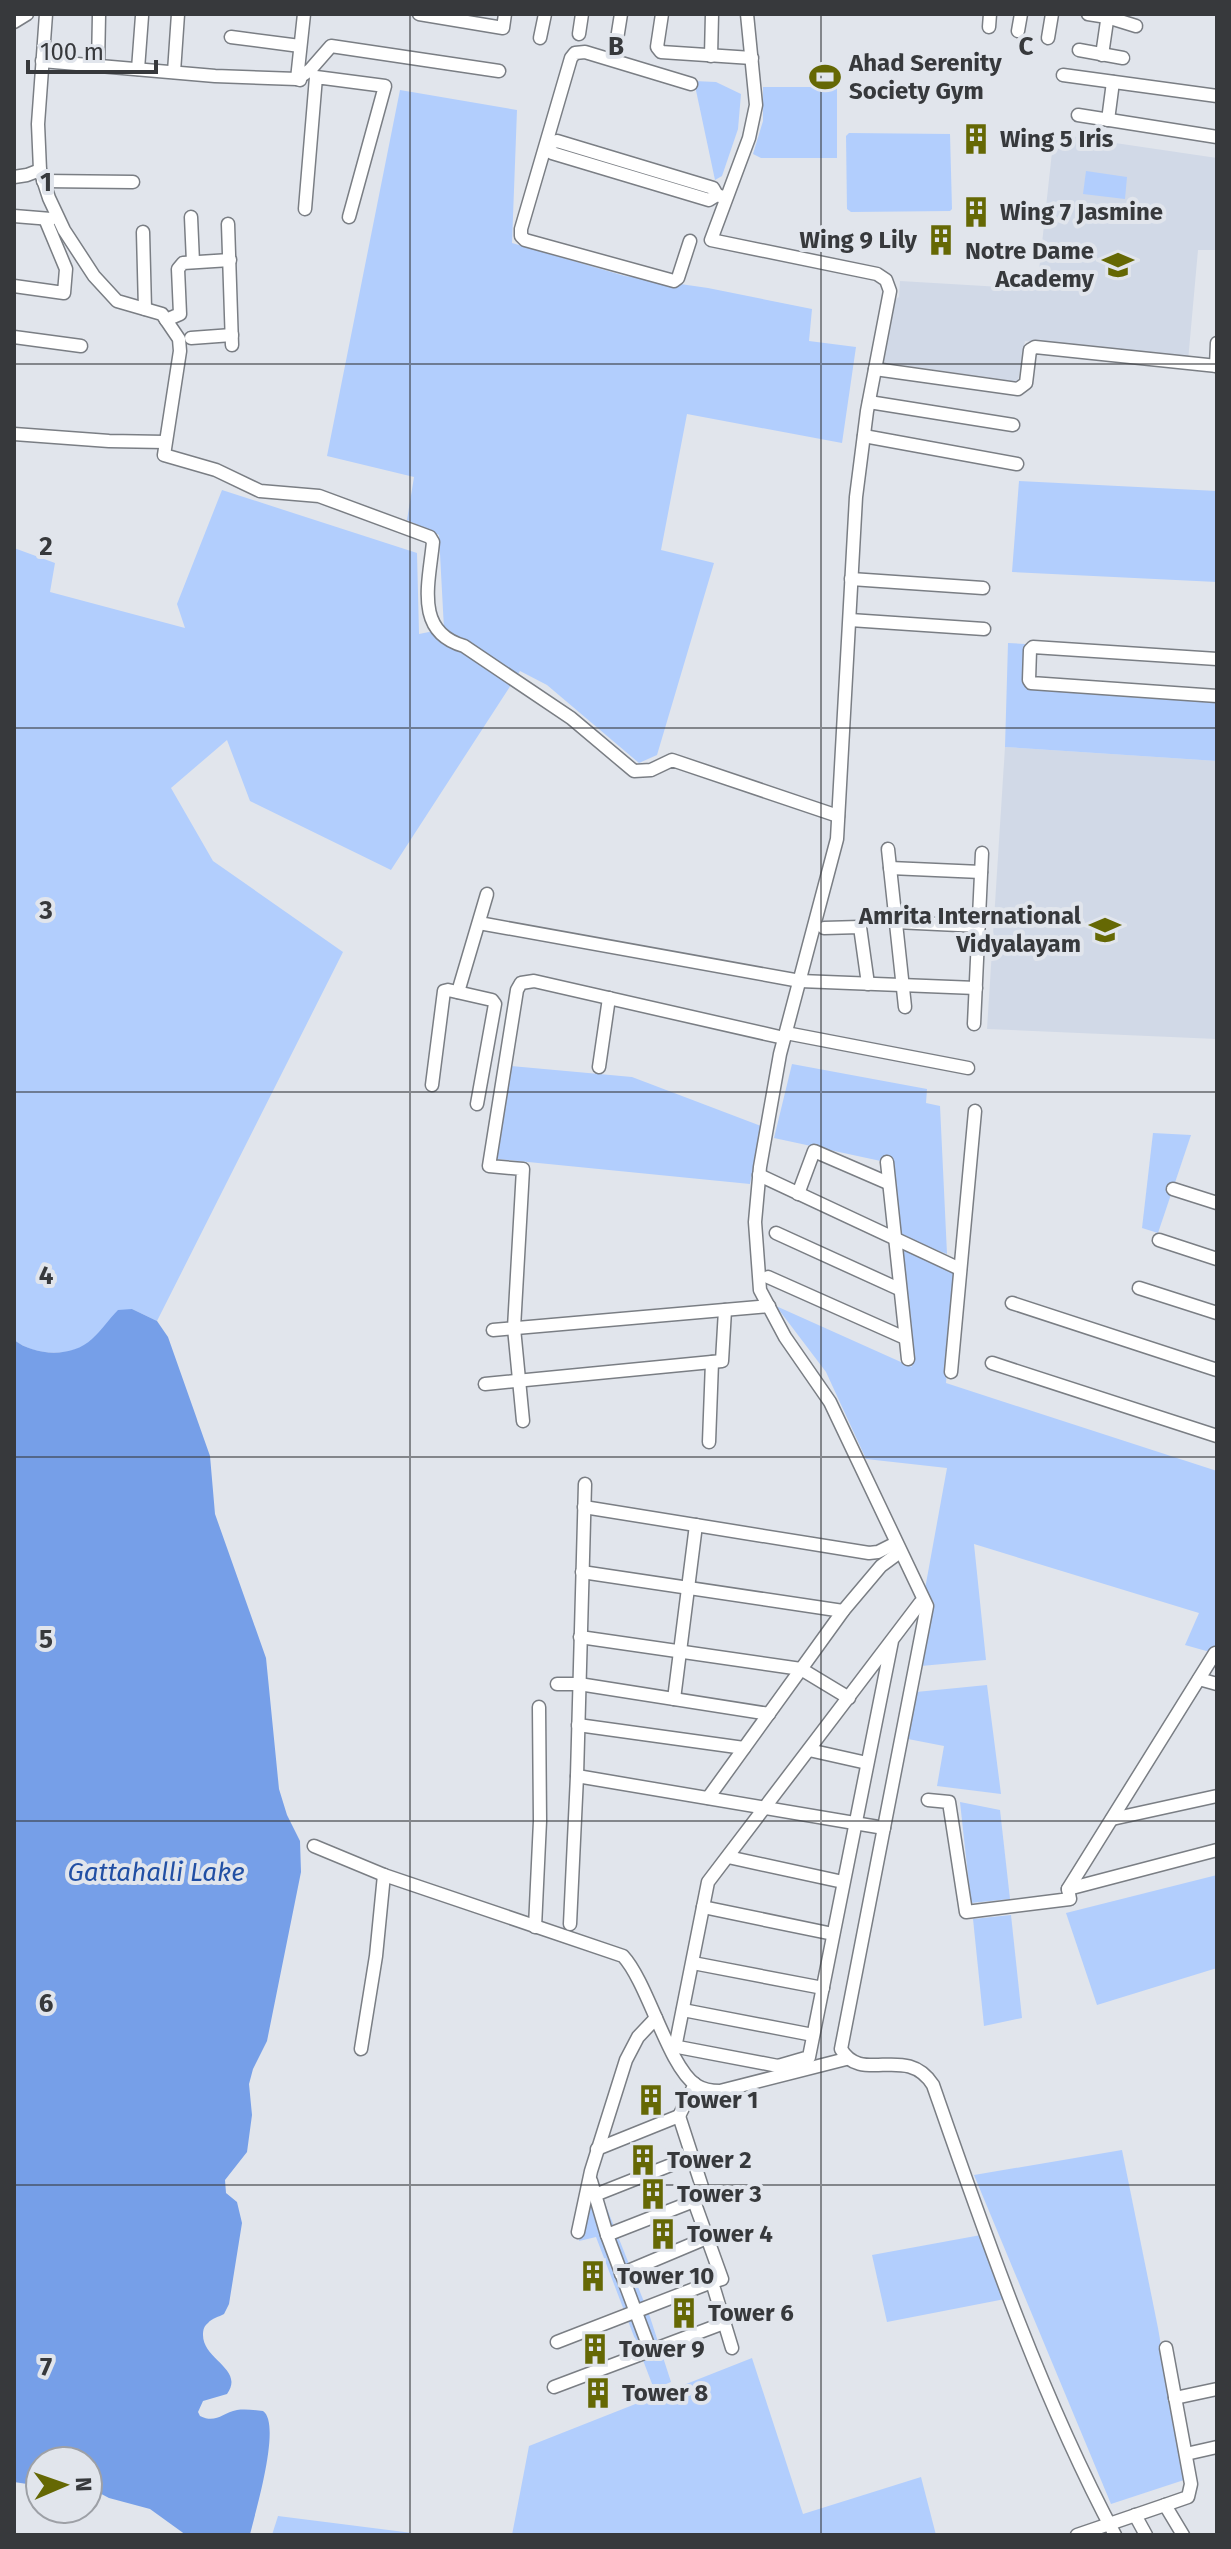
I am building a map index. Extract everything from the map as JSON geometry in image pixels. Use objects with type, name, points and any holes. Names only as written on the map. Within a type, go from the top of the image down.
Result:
[{"type":"street","points":[[14,22],[27,14]]},
{"type":"street","points":[[14,286],[64,293],[66,269],[42,176],[38,124],[46,14]]},
{"type":"street","points":[[174,72],[178,14]]},
{"type":"street","points":[[297,79],[304,14]]},
{"type":"street","points":[[419,14],[503,28],[505,14]]},
{"type":"street","points":[[540,38],[545,14]]},
{"type":"street","points":[[579,34],[582,14]]},
{"type":"street","points":[[617,39],[621,14]]},
{"type":"street","points":[[662,14],[659,51],[752,58]]},
{"type":"street","points":[[711,56],[712,14]]},
{"type":"street","points":[[747,14],[756,105],[749,138],[722,196],[711,240],[877,274],[886,280],[890,291],[869,402],[856,497],[835,848],[785,1036],[759,1175],[755,1222],[760,1290],[785,1337],[830,1402],[927,1606],[845,2023],[841,2049],[846,2059]]},
{"type":"street","points":[[1018,31],[1021,14]]},
{"type":"street","points":[[1048,38],[1052,14]]},
{"type":"street","points":[[1088,14],[1108,15],[1136,26]]},
{"type":"street","points":[[98,66],[99,15]]},
{"type":"street","points":[[1102,55],[1108,15]]},
{"type":"street","points":[[138,69],[142,16]]},
{"type":"street","points":[[231,37],[300,46]]},
{"type":"street","points":[[297,79],[310,70],[331,46],[499,71]]},
{"type":"street","points":[[1079,50],[1123,58]]},
{"type":"street","points":[[690,241],[678,278],[674,281],[525,240],[521,229],[575,53],[585,52],[691,84]]},
{"type":"street","points":[[42,61],[297,79],[314,84]]},
{"type":"street","points":[[1063,75],[1217,96]]},
{"type":"street","points":[[305,209],[316,77],[385,86],[349,217]]},
{"type":"street","points":[[1108,120],[1113,82]]},
{"type":"street","points":[[1078,115],[1217,137]]},
{"type":"street","points":[[547,144],[552,153],[709,200],[722,196]]},
{"type":"street","points":[[14,177],[27,175],[133,182]]},
{"type":"street","points":[[14,216],[52,219],[94,276],[117,301],[162,314],[179,339],[180,351],[164,455],[216,470],[260,491],[319,496],[430,537],[433,542],[428,607],[439,634],[449,642],[464,646],[571,718],[634,771],[651,770],[669,760],[838,816]]},
{"type":"street","points":[[191,217],[193,262]]},
{"type":"street","points":[[191,338],[232,340],[228,224]]},
{"type":"street","points":[[143,232],[145,309]]},
{"type":"street","points":[[66,269],[82,259]]},
{"type":"street","points":[[166,320],[180,314],[178,269],[183,263],[230,260]]},
{"type":"street","points":[[14,337],[81,346]]},
{"type":"street","points":[[875,369],[1018,389],[1026,383],[1030,350],[1035,347],[1216,366],[1217,343]]},
{"type":"street","points":[[869,402],[1013,425]]},
{"type":"street","points":[[14,434],[165,442]]},
{"type":"street","points":[[864,436],[1017,464]]},
{"type":"street","points":[[851,579],[983,588]]},
{"type":"street","points":[[850,620],[984,629]]},
{"type":"street","points":[[1217,659],[1032,647],[1029,680],[1031,683],[1217,696]]},
{"type":"street","points":[[888,849],[905,1007]]},
{"type":"street","points":[[974,1024],[982,853]]},
{"type":"street","points":[[890,868],[981,872]]},
{"type":"street","points":[[458,992],[487,894]]},
{"type":"street","points":[[896,922],[979,926]]},
{"type":"street","points":[[479,923],[800,981],[976,988]]},
{"type":"street","points":[[824,928],[860,927],[868,984]]},
{"type":"street","points":[[523,1421],[514,1328],[523,1169],[489,1166],[517,990],[521,983],[534,981],[785,1036],[968,1068]]},
{"type":"street","points":[[432,1085],[444,991],[492,1000],[495,1004],[477,1104]]},
{"type":"street","points":[[599,1067],[609,998]]},
{"type":"street","points":[[951,1372],[975,1111]]},
{"type":"street","points":[[798,1194],[814,1151],[888,1183]]},
{"type":"street","points":[[887,1162],[908,1359]]},
{"type":"street","points":[[759,1175],[960,1269]]},
{"type":"street","points":[[1173,1189],[1217,1203]]},
{"type":"street","points":[[776,1233],[899,1289]]},
{"type":"street","points":[[1159,1240],[1217,1259]]},
{"type":"street","points":[[768,1277],[905,1338]]},
{"type":"street","points":[[1139,1288],[1217,1313]]},
{"type":"street","points":[[1012,1303],[1217,1370]]},
{"type":"street","points":[[493,1330],[769,1306]]},
{"type":"street","points":[[485,1384],[722,1361],[725,1310]]},
{"type":"street","points":[[709,1442],[712,1362]]},
{"type":"street","points":[[992,1363],[1217,1436]]},
{"type":"street","points":[[570,1924],[585,1484]]},
{"type":"street","points":[[584,1507],[869,1553],[898,1548]]},
{"type":"street","points":[[674,1699],[696,1525]]},
{"type":"street","points":[[708,1798],[843,1611],[898,1548]]},
{"type":"street","points":[[582,1572],[843,1611]]},
{"type":"street","points":[[892,1641],[809,2057],[778,2066],[678,2047],[676,2043],[708,1882],[920,1603]]},
{"type":"street","points":[[580,1637],[801,1669],[849,1698]]},
{"type":"street","points":[[928,1800],[949,1802],[966,1912],[1070,1899],[1068,1889],[1215,1653]]},
{"type":"street","points":[[1199,1679],[1217,1684]]},
{"type":"street","points":[[557,1684],[579,1684],[769,1714]]},
{"type":"street","points":[[535,1927],[540,1821],[539,1707]]},
{"type":"street","points":[[578,1725],[744,1748]]},
{"type":"street","points":[[809,1750],[867,1763]]},
{"type":"street","points":[[577,1776],[884,1828]]},
{"type":"street","points":[[1112,1819],[1217,1796]]},
{"type":"street","points":[[314,1846],[384,1875],[625,1957],[692,2088]]},
{"type":"street","points":[[1068,1889],[1217,1850]]},
{"type":"street","points":[[728,1857],[843,1882]]},
{"type":"street","points":[[361,2049],[376,1956],[384,1875]]},
{"type":"street","points":[[703,1907],[833,1934]]},
{"type":"street","points":[[693,1963],[823,1988]]},
{"type":"street","points":[[683,2010],[813,2035]]},
{"type":"street","points":[[578,2232],[597,2149],[626,2060],[643,2032],[656,2018]]},
{"type":"street","points":[[692,2088],[720,2091],[846,2059],[856,2063],[910,2065],[924,2072],[933,2085],[1029,2351],[1112,2530]]},
{"type":"street","points":[[607,2235],[705,2196],[679,2116],[692,2088]]},
{"type":"street","points":[[597,2149],[679,2116]]},
{"type":"street","points":[[595,2195],[691,2157]]},
{"type":"street","points":[[590,2178],[607,2235],[650,2350]]},
{"type":"street","points":[[557,2342],[722,2279],[694,2201]]},
{"type":"street","points":[[621,2274],[709,2237]]},
{"type":"street","points":[[712,2282],[732,2348]]},
{"type":"street","points":[[554,2387],[724,2323]]},
{"type":"street","points":[[1077,2535],[1112,2530],[1135,2515],[1190,2494],[1186,2454],[1166,2348]]},
{"type":"street","points":[[1175,2398],[1217,2389]]},
{"type":"street","points":[[1186,2454],[1217,2447]]},
{"type":"street","points":[[1165,2505],[1183,2535]]},
{"type":"street","points":[[1135,2515],[1146,2535]]},
{"type":"shaded area","points":[[694,81],[716,82],[741,94],[738,129],[722,176],[715,180]]},
{"type":"shaded area","points":[[763,87],[837,87],[837,158],[761,158],[753,154],[763,121]]},
{"type":"shaded area","points":[[400,90],[517,110],[512,243],[625,276],[708,288],[812,309],[809,341],[856,347],[842,443],[687,414],[661,550],[714,563],[657,755],[639,763],[547,685],[520,671],[391,870],[250,801],[227,740],[171,788],[213,861],[343,952],[157,1321],[132,1309],[113,1319],[92,1340],[74,1350],[53,1353],[32,1349],[14,1340],[14,548],[55,563],[50,592],[185,628],[177,604],[222,490],[417,553],[419,634],[444,629],[439,535],[407,520],[414,477],[327,456]]},
{"type":"shaded area","points":[[849,133],[950,134],[952,209],[851,212],[847,209],[846,136]]},
{"type":"shaded area","name":"Notre Dame Academy","points":[[1054,134],[1217,158],[1217,250],[1198,250],[1188,361],[1025,341],[1018,382],[882,362],[891,302],[899,297],[900,281],[1037,289]]},
{"type":"shaded area","points":[[1086,171],[1127,177],[1125,199],[1083,194]]},
{"type":"shaded area","points":[[1019,481],[1217,491],[1217,582],[1012,572]]},
{"type":"shaded area","points":[[1008,643],[1025,644],[1024,686],[1217,699],[1217,761],[1005,747]]},
{"type":"shaded area","name":"Amrita International Vidyalayam","points":[[1005,747],[1217,761],[1217,1039],[987,1029]]},
{"type":"shaded area","points":[[792,1064],[927,1089],[926,1103],[940,1106],[947,1254],[897,1235],[890,1163],[774,1138]]},
{"type":"shaded area","points":[[511,1066],[632,1077],[761,1126],[750,1184],[497,1159]]},
{"type":"shaded area","points":[[1153,1133],[1191,1135],[1158,1233],[1142,1228]]},
{"type":"shaded area","points":[[899,1247],[955,1274],[946,1383],[1217,1471],[1217,1654],[1185,1645],[1199,1613],[974,1544],[986,1660],[921,1666],[934,1603],[925,1589],[947,1468],[866,1459],[826,1372],[776,1306],[912,1367]]},
{"type":"shaded area","points":[[987,1685],[1001,1794],[937,1786],[944,1746],[908,1739],[916,1692]]},
{"type":"shaded area","points":[[960,1802],[1000,1810],[1010,1899],[971,1903]]},
{"type":"shaded area","points":[[1217,1875],[1217,1968],[1097,2005],[1066,1913]]},
{"type":"shaded area","points":[[1011,1915],[1022,2018],[984,2026],[973,1919]]},
{"type":"shaded area","points":[[1122,2150],[1158,2328],[1184,2480],[1111,2504],[974,2175]]},
{"type":"shaded area","points":[[602,2196],[650,2317],[671,2382],[654,2389],[596,2237],[579,2241],[588,2199]]},
{"type":"shaded area","points":[[981,2235],[1005,2299],[887,2322],[872,2255]]},
{"type":"shaded area","points":[[752,2358],[803,2514],[921,2477],[936,2535],[512,2535],[529,2446]]},
{"type":"shaded area","points":[[278,2516],[428,2535],[272,2535]]},
{"type":"water","name":"Gattahalli Lake","points":[[132,1309],[157,1321],[168,1337],[210,1456],[215,1514],[266,1658],[279,1789],[300,1841],[301,1872],[267,2041],[249,2084],[252,2115],[247,2152],[225,2180],[226,2193],[237,2202],[242,2223],[229,2304],[224,2314],[207,2324],[203,2333],[205,2344],[227,2371],[231,2385],[227,2394],[203,2401],[198,2412],[200,2416],[215,2418],[237,2410],[250,2410],[263,2411],[268,2419],[269,2450],[250,2535],[186,2535],[150,2509],[104,2495],[104,2445],[24,2445],[24,2484],[14,2482],[14,1340],[43,1352],[64,1352],[92,1339],[118,1310]]},
{"type":"place","name":"Ahad Serenity Society Gym","points":[[825,77]]},
{"type":"place","name":"Wing 5 Iris","points":[[976,139]]},
{"type":"place","name":"Wing 7 Jasmine","points":[[976,212]]},
{"type":"place","name":"Wing 9 Lily","points":[[941,240]]},
{"type":"place","name":"Notre Dame Academy","points":[[1118,265]]},
{"type":"place","name":"Amrita International Vidyalayam","points":[[1105,930]]},
{"type":"place","name":"Tower 1","points":[[651,2100]]},
{"type":"place","name":"Tower 2","points":[[643,2160]]},
{"type":"place","name":"Tower 3","points":[[653,2194]]},
{"type":"place","name":"Tower 4","points":[[663,2234]]},
{"type":"place","name":"Tower 10","points":[[593,2276]]},
{"type":"place","name":"Tower 6","points":[[684,2313]]},
{"type":"place","name":"Tower 9","points":[[595,2349]]},
{"type":"place","name":"Tower 8","points":[[598,2393]]}]
